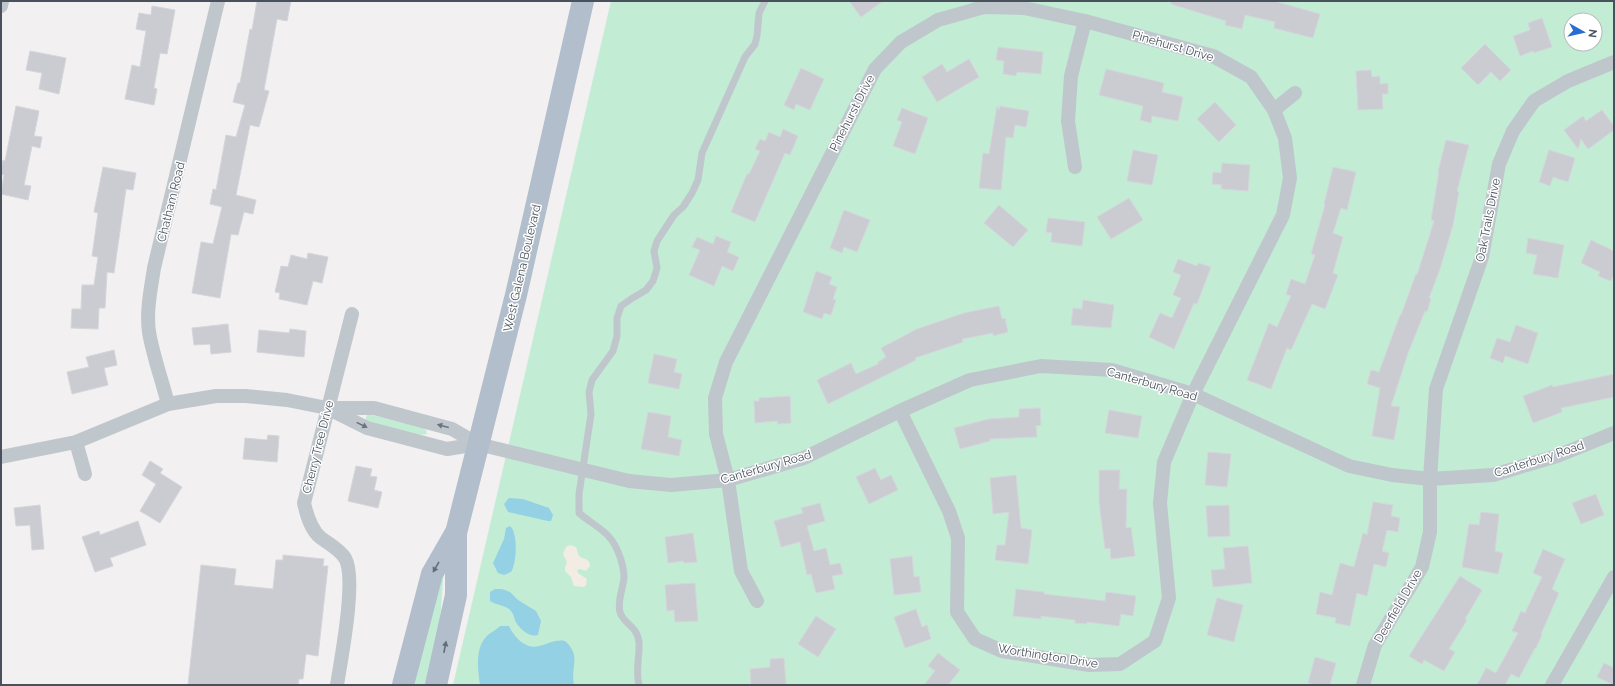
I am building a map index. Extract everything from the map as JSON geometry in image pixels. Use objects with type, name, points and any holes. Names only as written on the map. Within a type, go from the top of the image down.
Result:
[{"type":"main road","name":"West Galena Boulevard","points":[[436,685],[456,594],[456,533],[516,295],[583,1]]},
{"type":"main road","name":"West Galena Boulevard","points":[[403,685],[432,574],[456,533]]},
{"type":"street","points":[[1,6],[2,1]]},
{"type":"street","name":"Chatham Road","points":[[168,404],[149,331],[151,290],[154,268],[218,1]]},
{"type":"street","name":"Pinehurst Drive","points":[[757,601],[741,571],[728,480],[716,434],[715,398],[726,362],[875,69],[901,42],[938,20],[984,7],[1024,8],[1085,21],[1213,56],[1251,77],[1274,110],[1285,138],[1290,178],[1283,215],[1193,394]]},
{"type":"street","points":[[1075,167],[1068,121],[1071,76],[1085,21]]},
{"type":"street","name":"Oak Trails Drive","points":[[1430,479],[1436,389],[1482,257],[1499,164],[1513,131],[1534,101],[1568,81],[1614,62]]},
{"type":"street","points":[[1274,110],[1295,93]]},
{"type":"street","name":"Cherry Tree Drive","points":[[337,685],[350,587],[349,570],[345,559],[338,550],[320,537],[312,527],[304,503],[352,314]]},
{"type":"street","name":"Canterbury Road","points":[[478,444],[629,481],[670,485],[728,480],[804,458],[900,411],[970,380],[1041,366],[1112,370],[1193,394],[1349,466],[1392,475],[1430,479],[1494,475],[1557,456],[1614,433]]},
{"type":"street","name":"Worthington Drive","points":[[900,411],[949,511],[958,538],[957,612],[975,639],[1002,651],[1089,665],[1120,664],[1155,641],[1169,598],[1160,503],[1164,462],[1193,394]]},
{"type":"street","points":[[1,457],[76,442],[168,404],[216,396],[246,396],[287,400],[327,408],[374,408],[452,429],[478,444]]},
{"type":"street","points":[[327,408],[367,428],[447,449],[478,444]]},
{"type":"street","points":[[76,442],[85,474]]},
{"type":"street","name":"Deerfield Drive","points":[[1363,685],[1375,645],[1422,567],[1430,532],[1430,479]]},
{"type":"street","points":[[1552,685],[1614,577]]},
{"type":"lane","points":[[639,685],[637,672],[639,652],[638,637],[636,630],[623,618],[620,610],[624,580],[622,560],[605,532],[579,513],[578,499],[591,414],[589,387],[592,380],[609,357],[615,344],[619,310],[625,302],[646,290],[653,281],[657,268],[654,251],[657,241],[696,186],[702,153],[745,57],[755,44],[760,13],[765,1]]},
{"type":"green space","points":[[611,1],[1614,1],[1614,685],[453,685]]},
{"type":"green space","points":[[367,415],[423,428],[426,430],[427,434],[419,435],[368,422],[365,420]]},
{"type":"green space","points":[[444,568],[438,648],[428,685],[415,685],[418,644]]},
{"type":"sand","points":[[570,545],[576,547],[579,556],[588,560],[590,563],[590,566],[586,571],[580,569],[577,570],[578,573],[587,579],[584,587],[574,586],[571,577],[565,571],[567,562],[563,554],[566,547]]},
{"type":"water","points":[[509,498],[523,499],[549,508],[553,515],[551,521],[508,512],[504,504]]},
{"type":"water","points":[[510,526],[513,529],[516,548],[513,568],[511,572],[504,575],[498,573],[493,563],[504,539],[506,528]]},
{"type":"water","points":[[495,589],[502,589],[510,592],[518,600],[536,611],[541,621],[538,635],[529,634],[521,629],[510,610],[490,601],[490,592]]},
{"type":"water","points":[[500,626],[509,626],[521,642],[534,647],[555,641],[565,641],[573,652],[574,685],[480,685],[478,655],[482,643],[488,635]]},
{"type":"building","points":[[257,1],[291,1],[287,21],[277,19],[264,90],[269,91],[259,127],[250,125],[236,195],[256,200],[253,214],[244,212],[238,235],[231,234],[220,298],[192,293],[201,242],[213,244],[222,207],[210,204],[213,189],[216,190],[226,135],[236,137],[245,105],[233,102],[238,83],[240,83]]},
{"type":"building","points":[[849,1],[883,1],[861,17]]},
{"type":"building","points":[[1171,1],[1274,1],[1320,14],[1313,38],[1274,28],[1275,22],[1245,15],[1242,29],[1225,25],[1226,21],[1171,4]]},
{"type":"building","points":[[152,6],[175,10],[167,54],[160,53],[154,88],[157,89],[154,105],[125,99],[132,65],[140,67],[146,31],[136,29],[139,13],[151,15]]},
{"type":"building","points":[[1542,18],[1552,47],[1533,53],[1533,51],[1520,56],[1513,36],[1530,30],[1528,23]]},
{"type":"building","points":[[1485,44],[1511,70],[1500,81],[1491,72],[1478,85],[1461,68]]},
{"type":"building","points":[[998,47],[1043,52],[1041,74],[1017,72],[1016,76],[1003,74],[1004,61],[996,60]]},
{"type":"building","points":[[30,51],[66,58],[59,94],[39,89],[42,73],[26,70]]},
{"type":"building","points":[[969,59],[979,77],[937,102],[922,77],[942,64],[947,72]]},
{"type":"building","points":[[801,68],[824,79],[810,110],[796,104],[794,110],[784,105]]},
{"type":"building","points":[[1106,69],[1164,83],[1162,92],[1183,97],[1178,121],[1152,116],[1151,123],[1140,120],[1143,106],[1099,95]]},
{"type":"building","points":[[1371,70],[1372,77],[1380,76],[1380,84],[1388,83],[1388,94],[1382,94],[1383,109],[1358,110],[1356,71]]},
{"type":"building","points":[[1215,102],[1236,125],[1219,142],[1197,119]]},
{"type":"building","points":[[16,106],[39,111],[34,136],[42,137],[40,148],[32,146],[24,185],[31,186],[28,200],[1,194],[4,175],[1,174],[1,170],[3,160],[5,161]]},
{"type":"building","points":[[997,106],[999,110],[1000,106],[1029,111],[1026,127],[1015,125],[1013,138],[1006,137],[1001,190],[979,188],[983,153],[989,154]]},
{"type":"building","points":[[902,108],[928,118],[915,154],[893,146],[902,122],[897,120]]},
{"type":"building","points":[[1602,110],[1614,126],[1614,130],[1588,149],[1581,139],[1578,149],[1564,130],[1583,116],[1586,121]]},
{"type":"building","points":[[783,129],[798,136],[790,155],[785,153],[755,222],[731,212],[747,174],[749,174],[760,151],[755,149],[760,139],[765,141],[769,132],[780,137]]},
{"type":"building","points":[[1446,140],[1469,145],[1457,191],[1459,192],[1453,225],[1440,269],[1429,298],[1431,299],[1427,312],[1425,311],[1408,353],[1391,406],[1400,407],[1394,440],[1372,436],[1380,388],[1367,384],[1371,370],[1379,372],[1416,274],[1417,275],[1434,221],[1431,220],[1438,172]]},
{"type":"building","points":[[1133,150],[1158,155],[1152,185],[1127,181]]},
{"type":"building","points":[[1549,150],[1575,158],[1568,182],[1553,177],[1550,186],[1539,182]]},
{"type":"building","points":[[1222,163],[1250,165],[1248,191],[1221,189],[1222,185],[1212,184],[1213,172],[1221,173]]},
{"type":"building","points":[[103,167],[136,173],[133,190],[126,189],[114,273],[107,272],[105,308],[99,308],[98,329],[71,328],[72,309],[81,309],[82,285],[94,285],[98,257],[92,256],[98,213],[94,212]]},
{"type":"building","points":[[1333,167],[1356,172],[1347,210],[1341,208],[1333,233],[1343,237],[1333,273],[1338,275],[1325,309],[1312,304],[1291,350],[1287,348],[1271,389],[1247,380],[1269,323],[1277,327],[1291,296],[1286,294],[1291,279],[1305,284],[1315,255],[1311,254],[1325,205]]},
{"type":"building","points":[[1129,198],[1143,220],[1111,239],[1097,217]]},
{"type":"building","points":[[999,205],[1028,230],[1013,247],[984,223]]},
{"type":"building","points":[[844,210],[870,220],[857,252],[844,247],[842,253],[830,248]]},
{"type":"building","points":[[1048,218],[1085,222],[1082,246],[1051,242],[1052,233],[1046,232]]},
{"type":"building","points":[[716,236],[731,242],[727,252],[739,257],[733,271],[722,266],[714,286],[689,275],[700,250],[692,247],[697,237],[713,244]]},
{"type":"building","points":[[1528,238],[1564,245],[1558,278],[1533,274],[1537,255],[1526,253]]},
{"type":"building","points":[[1591,240],[1614,251],[1614,275],[1611,281],[1598,276],[1600,272],[1581,263]]},
{"type":"building","points":[[308,253],[328,257],[322,283],[313,281],[307,305],[279,299],[280,293],[275,292],[281,266],[288,267],[291,255],[307,259]]},
{"type":"building","points":[[1178,259],[1197,266],[1198,263],[1211,267],[1197,304],[1194,303],[1174,349],[1149,337],[1160,313],[1172,318],[1181,298],[1173,295],[1181,275],[1173,272]]},
{"type":"building","points":[[816,271],[832,277],[829,284],[837,287],[833,299],[836,300],[831,315],[824,313],[822,319],[803,312]]},
{"type":"building","points":[[1083,300],[1114,305],[1111,328],[1071,325],[1073,308],[1082,309]]},
{"type":"building","points":[[999,306],[1002,319],[1005,318],[1008,332],[993,336],[993,333],[962,339],[963,342],[915,358],[916,360],[828,404],[817,380],[851,363],[856,374],[878,364],[878,362],[886,357],[881,348],[917,329],[964,313]]},
{"type":"building","points":[[228,324],[231,352],[211,354],[210,344],[194,345],[192,328]]},
{"type":"building","points":[[1516,325],[1538,333],[1528,364],[1505,356],[1503,363],[1490,358],[1497,338],[1510,342]]},
{"type":"building","points":[[290,329],[306,331],[304,357],[257,352],[259,330],[289,333]]},
{"type":"building","points":[[114,350],[117,365],[104,368],[108,385],[72,394],[67,372],[89,367],[86,357]]},
{"type":"building","points":[[654,354],[677,359],[674,372],[682,374],[679,389],[648,383]]},
{"type":"building","points":[[1614,374],[1614,397],[1561,408],[1562,412],[1533,423],[1523,396],[1552,385],[1553,387]]},
{"type":"building","points":[[790,396],[791,423],[778,424],[777,421],[755,423],[754,401],[759,401],[759,398]]},
{"type":"building","points":[[1040,408],[1041,425],[1036,426],[1037,437],[990,439],[990,441],[960,449],[954,428],[989,419],[1019,417],[1019,409]]},
{"type":"building","points":[[1109,410],[1142,416],[1138,438],[1105,433]]},
{"type":"building","points":[[648,412],[671,416],[668,437],[682,440],[679,456],[641,449]]},
{"type":"building","points":[[268,435],[279,436],[277,462],[243,459],[245,438],[267,440]]},
{"type":"building","points":[[1208,452],[1231,454],[1227,487],[1205,485]]},
{"type":"building","points":[[150,461],[163,469],[160,473],[182,487],[160,523],[140,511],[156,484],[142,475]]},
{"type":"building","points":[[356,466],[372,469],[370,476],[377,477],[374,490],[382,492],[378,508],[348,501]]},
{"type":"building","points":[[875,468],[881,480],[891,475],[898,490],[869,504],[856,477]]},
{"type":"building","points":[[1099,470],[1120,470],[1119,489],[1127,489],[1126,528],[1131,527],[1135,556],[1111,559],[1110,548],[1105,549],[1099,502]]},
{"type":"building","points":[[1016,475],[1021,528],[1032,530],[1028,564],[995,560],[997,545],[1005,545],[1009,512],[993,514],[990,478]]},
{"type":"building","points":[[1596,494],[1604,515],[1581,524],[1572,503]]},
{"type":"building","points":[[1373,502],[1393,505],[1391,516],[1400,518],[1398,532],[1387,530],[1382,551],[1389,553],[1386,567],[1374,564],[1367,596],[1357,593],[1350,626],[1335,623],[1336,618],[1316,614],[1320,592],[1332,595],[1340,563],[1354,567],[1363,533],[1367,535]]},
{"type":"building","points":[[820,503],[825,521],[807,526],[814,551],[826,548],[830,565],[840,563],[843,574],[832,576],[835,589],[816,593],[811,574],[807,575],[800,542],[781,547],[774,521],[803,513],[801,508]]},
{"type":"building","points":[[40,505],[44,549],[32,550],[30,525],[16,526],[14,508]]},
{"type":"building","points":[[1229,505],[1230,536],[1208,537],[1206,506]]},
{"type":"building","points":[[1481,512],[1499,514],[1495,551],[1503,553],[1498,574],[1462,567],[1469,524],[1479,525]]},
{"type":"building","points":[[138,521],[146,545],[110,558],[113,566],[95,572],[82,537],[99,531],[100,535]]},
{"type":"building","points":[[693,533],[697,562],[684,563],[683,561],[668,563],[665,537]]},
{"type":"building","points":[[1248,546],[1252,583],[1213,587],[1211,570],[1225,569],[1223,548]]},
{"type":"building","points":[[1543,549],[1565,559],[1552,589],[1559,593],[1536,648],[1519,678],[1511,674],[1505,685],[1477,685],[1486,668],[1496,673],[1518,633],[1512,631],[1521,611],[1525,613],[1542,577],[1533,573]]},
{"type":"building","points":[[283,555],[324,559],[323,566],[328,566],[318,656],[306,654],[303,679],[299,679],[298,685],[188,685],[201,565],[236,569],[234,585],[273,589],[276,560],[283,560]]},
{"type":"building","points":[[912,556],[914,577],[919,576],[921,592],[894,595],[890,559]]},
{"type":"building","points":[[1460,576],[1482,590],[1465,619],[1467,620],[1449,649],[1455,652],[1444,671],[1424,660],[1422,664],[1409,656]]},
{"type":"building","points":[[695,583],[698,621],[675,622],[674,610],[667,611],[665,585]]},
{"type":"building","points":[[1016,589],[1044,592],[1044,594],[1105,601],[1106,592],[1136,596],[1133,616],[1121,614],[1119,626],[1087,622],[1087,624],[1075,623],[1075,620],[1041,616],[1041,619],[1013,616]]},
{"type":"building","points":[[1217,598],[1243,605],[1234,642],[1207,635]]},
{"type":"building","points":[[916,609],[922,627],[927,625],[931,639],[905,648],[894,617]]},
{"type":"building","points":[[816,616],[836,629],[818,657],[798,644]]},
{"type":"building","points":[[938,653],[960,670],[948,685],[924,685],[935,671],[928,666]]},
{"type":"building","points":[[1315,657],[1336,663],[1330,685],[1316,685],[1308,683]]},
{"type":"building","points":[[784,658],[786,685],[751,685],[750,669],[770,667],[770,659]]},
{"type":"building","points":[[1604,663],[1614,668],[1614,685],[1597,677]]}]
